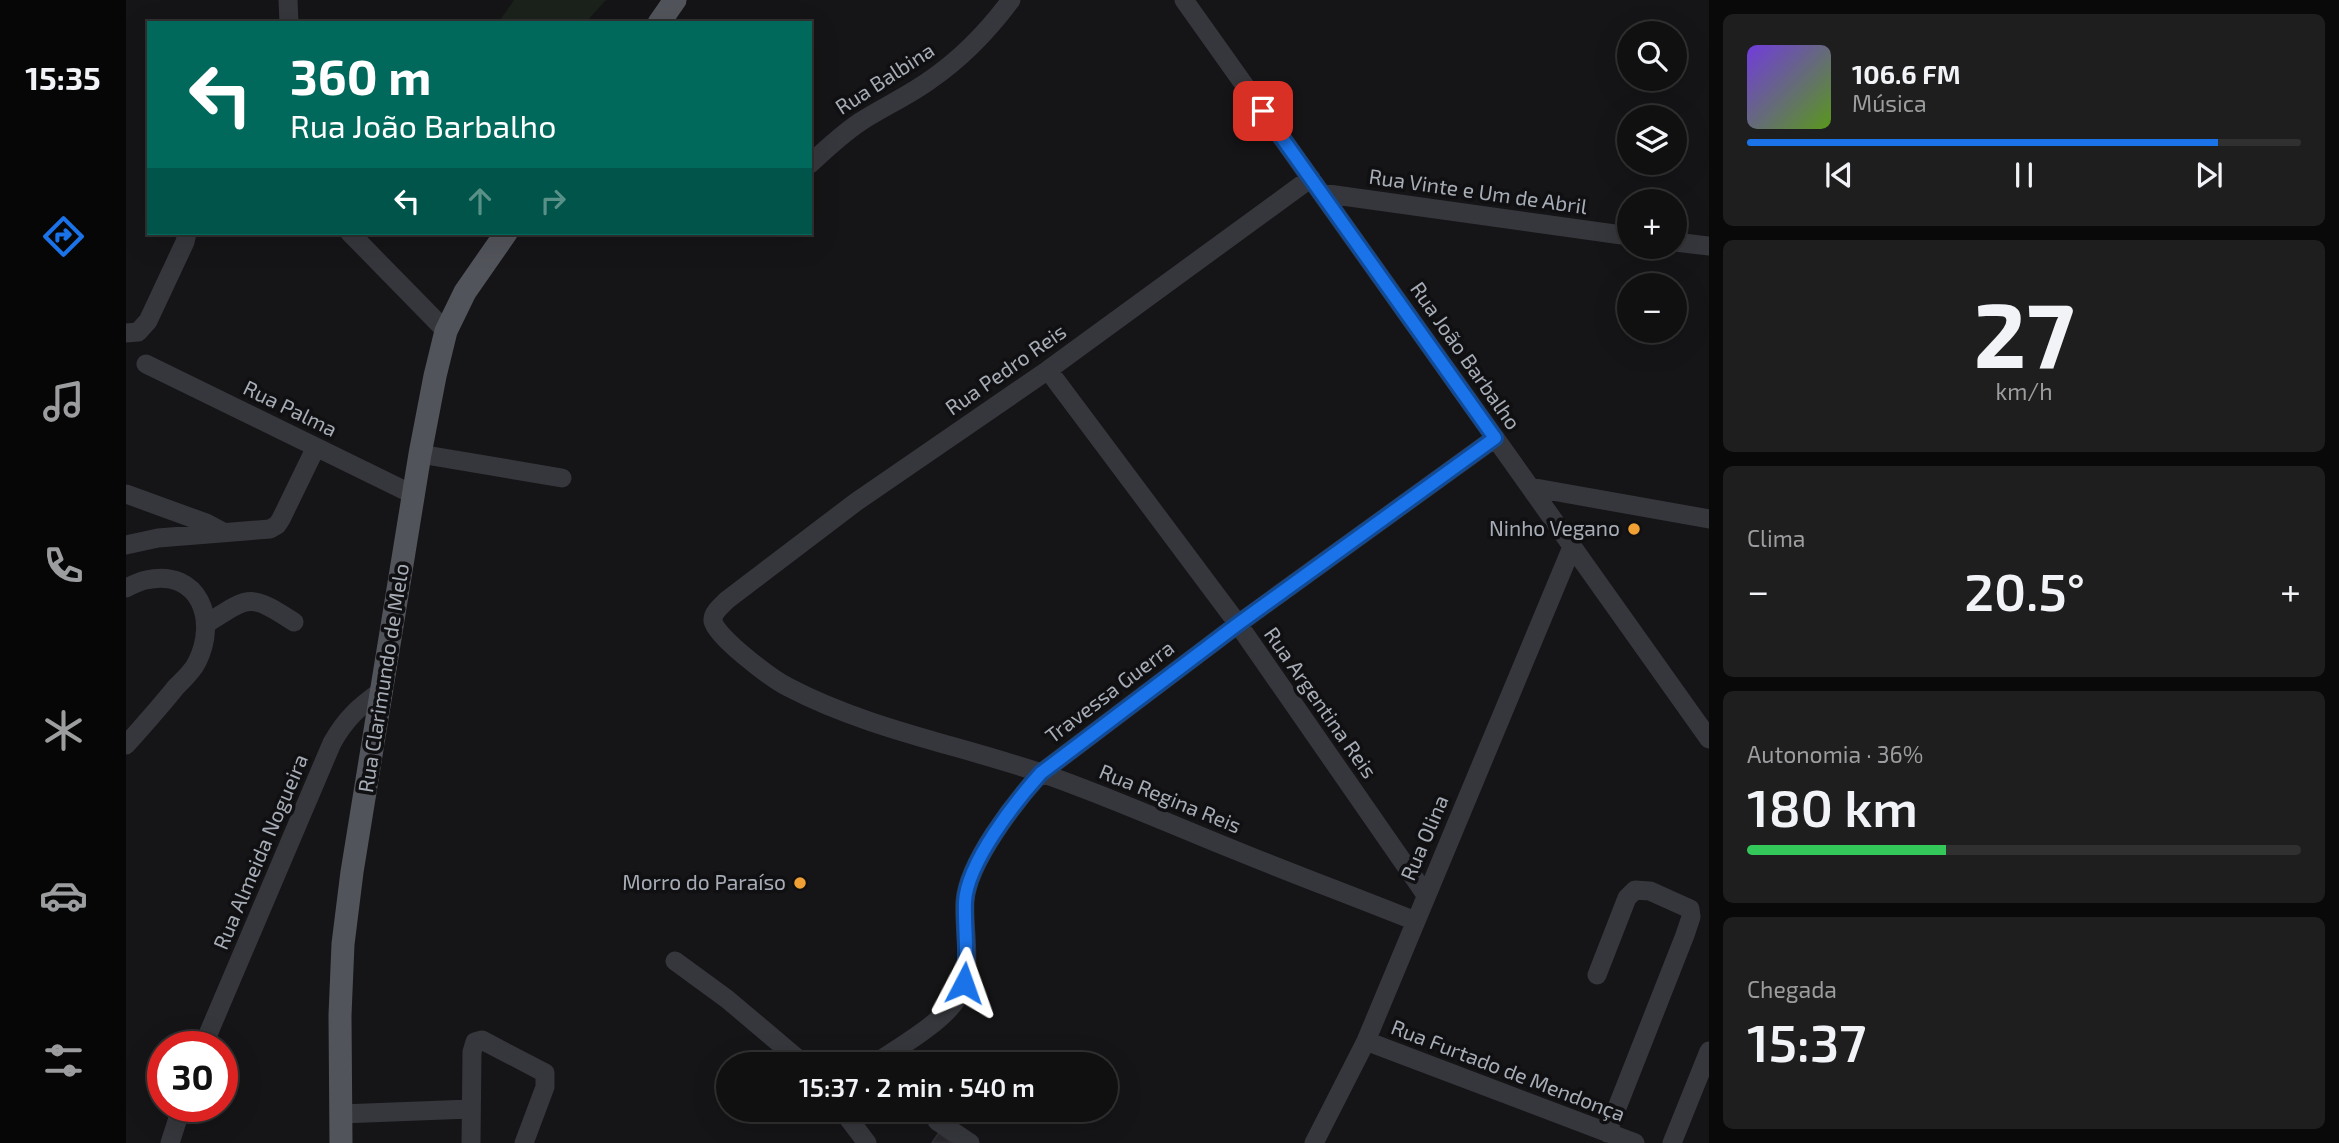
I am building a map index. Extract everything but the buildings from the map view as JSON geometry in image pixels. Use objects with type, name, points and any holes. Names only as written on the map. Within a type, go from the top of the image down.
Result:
[{"type":"main road","points":[[660,21],[675,0]]},
{"type":"main road","name":"Rua Clarimundo de Melo","points":[[341,1143],[340,1015],[343,944],[352,872],[420,454],[446,331],[465,292],[505,235]]},
{"type":"street","points":[[288,0],[289,21]]},
{"type":"street","name":"Rua Balbina","points":[[812,162],[860,121],[928,82],[964,54],[1011,0]]},
{"type":"street","name":"Rua João Barbalho","points":[[1184,0],[1709,739]]},
{"type":"street","name":"Rua Vinte e Um de Abril","points":[[1316,185],[1617,234]]},
{"type":"street","name":"Rua Pedro Reis","points":[[727,600],[856,502],[1316,185]]},
{"type":"street","points":[[126,333],[138,332],[148,321],[187,235]]},
{"type":"street","points":[[352,235],[446,331]]},
{"type":"street","points":[[1687,243],[1709,246]]},
{"type":"street","name":"Rua Palma","points":[[146,364],[414,495]]},
{"type":"street","name":"Rua Argentina Reis","points":[[1048,370],[1238,624],[1426,895]]},
{"type":"street","name":"Travessa Guerra","points":[[891,1052],[944,1014],[957,999],[967,970],[965,904],[972,875],[1008,812],[1041,773],[1238,624],[1495,438]]},
{"type":"street","points":[[126,545],[158,538],[265,531],[277,525],[316,447]]},
{"type":"street","points":[[420,454],[562,478]]},
{"type":"street","points":[[1530,487],[1709,519]]},
{"type":"street","points":[[126,494],[206,523],[224,533]]},
{"type":"street","name":"Rua Olina","points":[[1314,1143],[1366,1041],[1572,547]]},
{"type":"street","points":[[126,588],[146,580],[177,581],[201,599],[206,624],[197,663],[126,745]]},
{"type":"street","name":"Rua Regina Reis","points":[[727,600],[713,615],[713,623],[724,637],[767,674],[787,686],[839,710],[1115,799],[1415,920]]},
{"type":"street","points":[[206,624],[236,605],[250,601],[259,601],[294,622]]},
{"type":"street","name":"Rua Almeida Nogueira","points":[[209,1031],[332,743],[354,710],[382,691]]},
{"type":"street","points":[[1597,975],[1627,898],[1635,890],[1650,891],[1690,909],[1691,917],[1685,935],[1607,1133]]},
{"type":"street","points":[[675,961],[727,999],[790,1052]]},
{"type":"street","points":[[471,1143],[471,1062],[475,1042],[485,1040],[543,1070],[546,1077],[545,1087],[524,1143]]},
{"type":"street","name":"Rua Furtado de Mendonça","points":[[1366,1041],[1635,1143]]},
{"type":"street","points":[[1672,1143],[1709,1051]]},
{"type":"street","points":[[341,1114],[470,1109]]},
{"type":"street","points":[[170,1143],[177,1122]]},
{"type":"street","points":[[851,1122],[867,1143]]},
{"type":"street","points":[[938,1122],[970,1143]]},
{"type":"shaded area","points":[[514,0],[606,0],[587,21],[499,21]]},
{"type":"place","name":"Ninho Vegano","points":[[1634,529]]},
{"type":"place","name":"Morro do Paraíso","points":[[800,883]]},
{"type":"route","points":[[964,983],[967,970],[965,904],[972,875],[995,831],[1014,803],[1041,773],[1238,624],[1495,438],[1263,111]]}]
